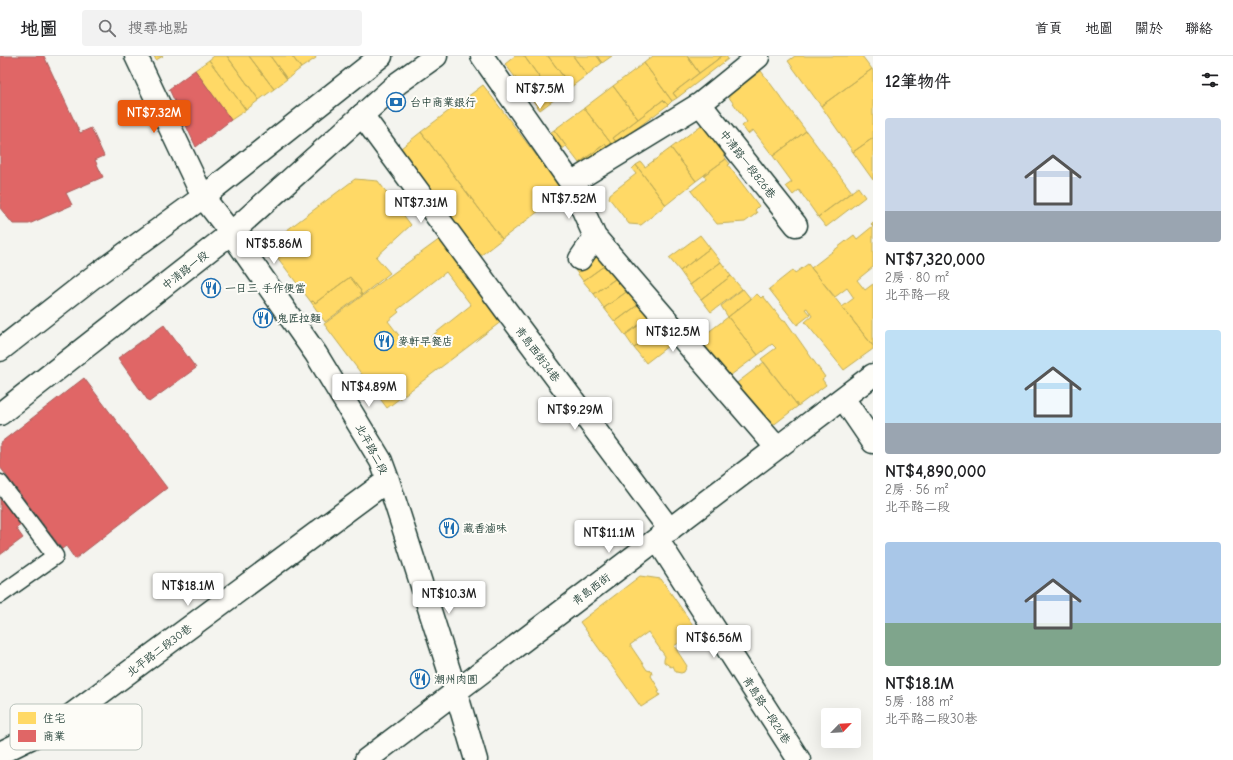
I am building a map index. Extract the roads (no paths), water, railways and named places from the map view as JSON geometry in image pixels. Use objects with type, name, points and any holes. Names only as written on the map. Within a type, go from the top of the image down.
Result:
[{"type":"street","name":"北平路二段","points":[[136,56],[203,197],[231,233],[316,354],[381,461],[456,692],[476,760]]},
{"type":"street","points":[[0,350],[92,278],[203,197],[381,56]]},
{"type":"street","name":"中清路一段","points":[[0,414],[231,233],[398,83],[436,56]]},
{"type":"street","points":[[482,56],[571,183],[595,237],[777,448]]},
{"type":"street","points":[[571,183],[700,104],[758,57]]},
{"type":"street","name":"中清路一段826巷","points":[[700,104],[796,225]]},
{"type":"street","name":"青島西街34巷","points":[[362,115],[508,313],[663,534]]},
{"type":"street","points":[[580,259],[595,237]]},
{"type":"street","name":"青島西街","points":[[366,760],[873,375]]},
{"type":"street","points":[[843,398],[873,442]]},
{"type":"street","name":"北平路二段30巷","points":[[86,704],[388,480]]},
{"type":"street","name":"青島路一段26巷","points":[[663,534],[799,760]]},
{"type":"street","name":"北平路二段30巷","points":[[0,753],[10,748]]},
{"type":"lane","points":[[0,483],[55,556],[0,595]]},
{"type":"place","name":"台中商業銀行","points":[[396,102]]},
{"type":"place","name":"一日三 手作便當","points":[[211,288]]},
{"type":"place","name":"鬼匠拉麵","points":[[263,318]]},
{"type":"place","name":"麥軒早餐店","points":[[384,341]]},
{"type":"place","name":"藏香滷味","points":[[449,528]]},
{"type":"place","name":"潮州肉圓","points":[[420,679]]}]
